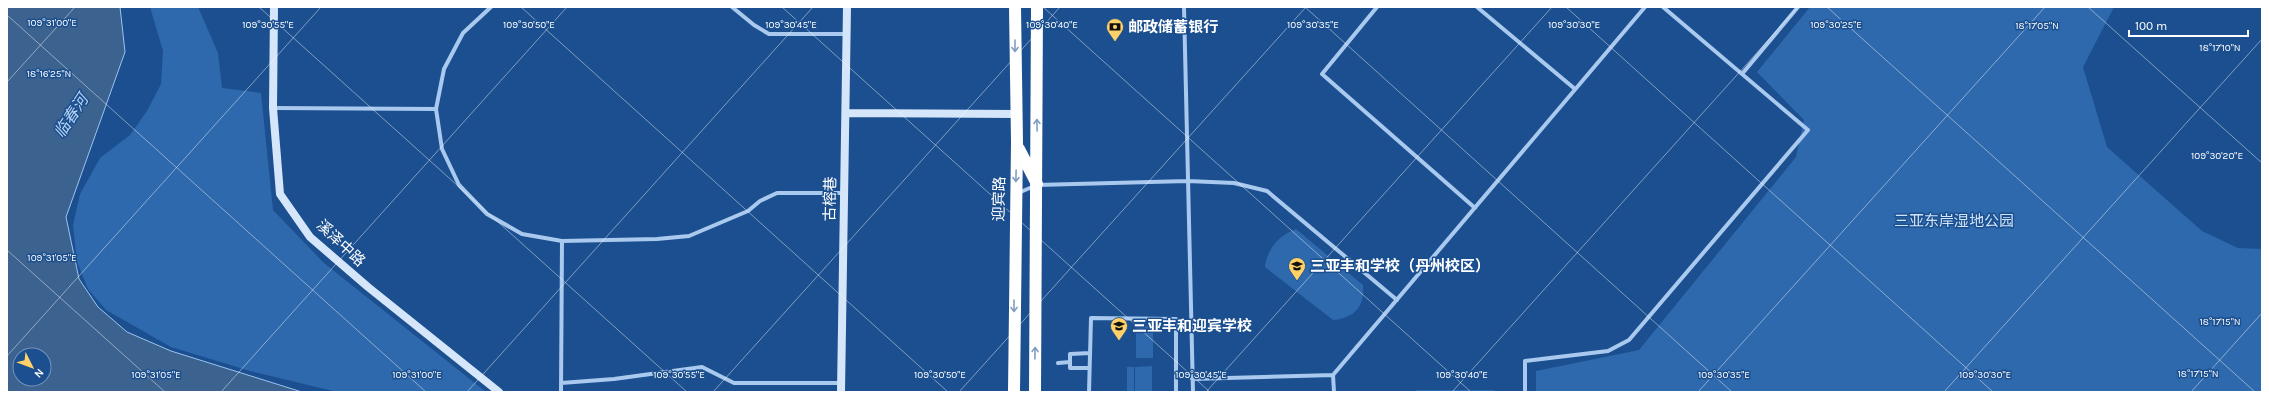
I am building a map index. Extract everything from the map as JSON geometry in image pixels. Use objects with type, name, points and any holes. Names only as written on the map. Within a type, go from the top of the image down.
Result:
[{"type":"highway","name":"迎宾路","points":[[1014,392],[1017,142],[1015,7]]},
{"type":"highway","points":[[1035,392],[1037,7]]},
{"type":"highway","points":[[1017,142],[1026,150],[1037,145]]},
{"type":"highway","points":[[1017,142],[1025,164],[1037,185]]},
{"type":"highway","points":[[1015,214],[1037,214]]},
{"type":"street","name":"溪泽中路","points":[[274,7],[273,108],[280,194],[310,237],[368,287],[499,392]]},
{"type":"street","points":[[491,7],[463,33],[444,69],[436,109],[442,149],[459,185],[487,214],[522,234],[562,241],[657,239],[689,236],[748,211],[760,201],[777,192],[844,193]]},
{"type":"street","points":[[732,7],[754,25],[769,34],[847,34]]},
{"type":"street","name":"古榕巷","points":[[841,392],[847,7]]},
{"type":"street","points":[[1184,7],[1193,392]]},
{"type":"street","points":[[1377,7],[1322,74],[1475,208]]},
{"type":"street","points":[[1477,7],[1575,89]]},
{"type":"street","points":[[1334,392],[1333,375],[1645,7]]},
{"type":"street","points":[[1525,392],[1525,361],[1608,351],[1628,340],[1808,130],[1663,7]]},
{"type":"street","points":[[1742,74],[1798,7]]},
{"type":"street","points":[[273,108],[436,109]]},
{"type":"street","points":[[846,113],[1016,114]]},
{"type":"street","points":[[1016,194],[1037,185],[1188,181],[1234,183],[1267,191],[1397,300]]},
{"type":"street","points":[[561,392],[562,241]]},
{"type":"street","points":[[1089,392],[1091,318],[1178,319],[1176,392]]},
{"type":"street","points":[[1089,368],[1070,368],[1070,354],[1090,353]]},
{"type":"street","points":[[1058,363],[1070,362]]},
{"type":"street","points":[[561,383],[614,379],[702,367],[734,384],[842,383]]},
{"type":"street","points":[[1192,379],[1333,375]]},
{"type":"green space","points":[[150,7],[198,7],[218,53],[222,88],[261,93],[273,210],[324,263],[486,392],[337,392],[250,371],[171,347],[106,310],[88,289],[77,262],[73,225],[80,194],[100,158],[130,135],[147,111],[161,84],[163,51]]},
{"type":"green space","name":"三亚东岸湿地公园","points":[[1810,7],[2114,7],[2083,67],[2107,147],[2202,231],[2238,248],[2262,249],[2262,392],[1536,392],[1536,371],[1639,350],[1796,157],[1804,120],[1757,72]]},
{"type":"green space","points":[[1296,229],[1363,285],[1360,305],[1352,314],[1347,317],[1333,320],[1265,267],[1268,254],[1279,239]]},
{"type":"green space","points":[[1136,326],[1153,326],[1153,358],[1136,358]]},
{"type":"green space","points":[[1152,366],[1152,392],[1135,392],[1135,367]]},
{"type":"green space","points":[[1127,367],[1134,367],[1134,392],[1127,392]]},
{"type":"green space","points":[[1416,390],[1494,390],[1496,392],[1414,392]]},
{"type":"water","name":"临春河","points":[[7,7],[120,7],[125,52],[66,217],[79,279],[98,307],[127,332],[171,351],[302,392],[7,392]]},
{"type":"place","name":"邮政储蓄银行","points":[[1115,42]]},
{"type":"place","name":"三亚丰和学校（丹州校区）","points":[[1297,281]]},
{"type":"place","name":"三亚丰和迎宾学校","points":[[1119,341]]}]
